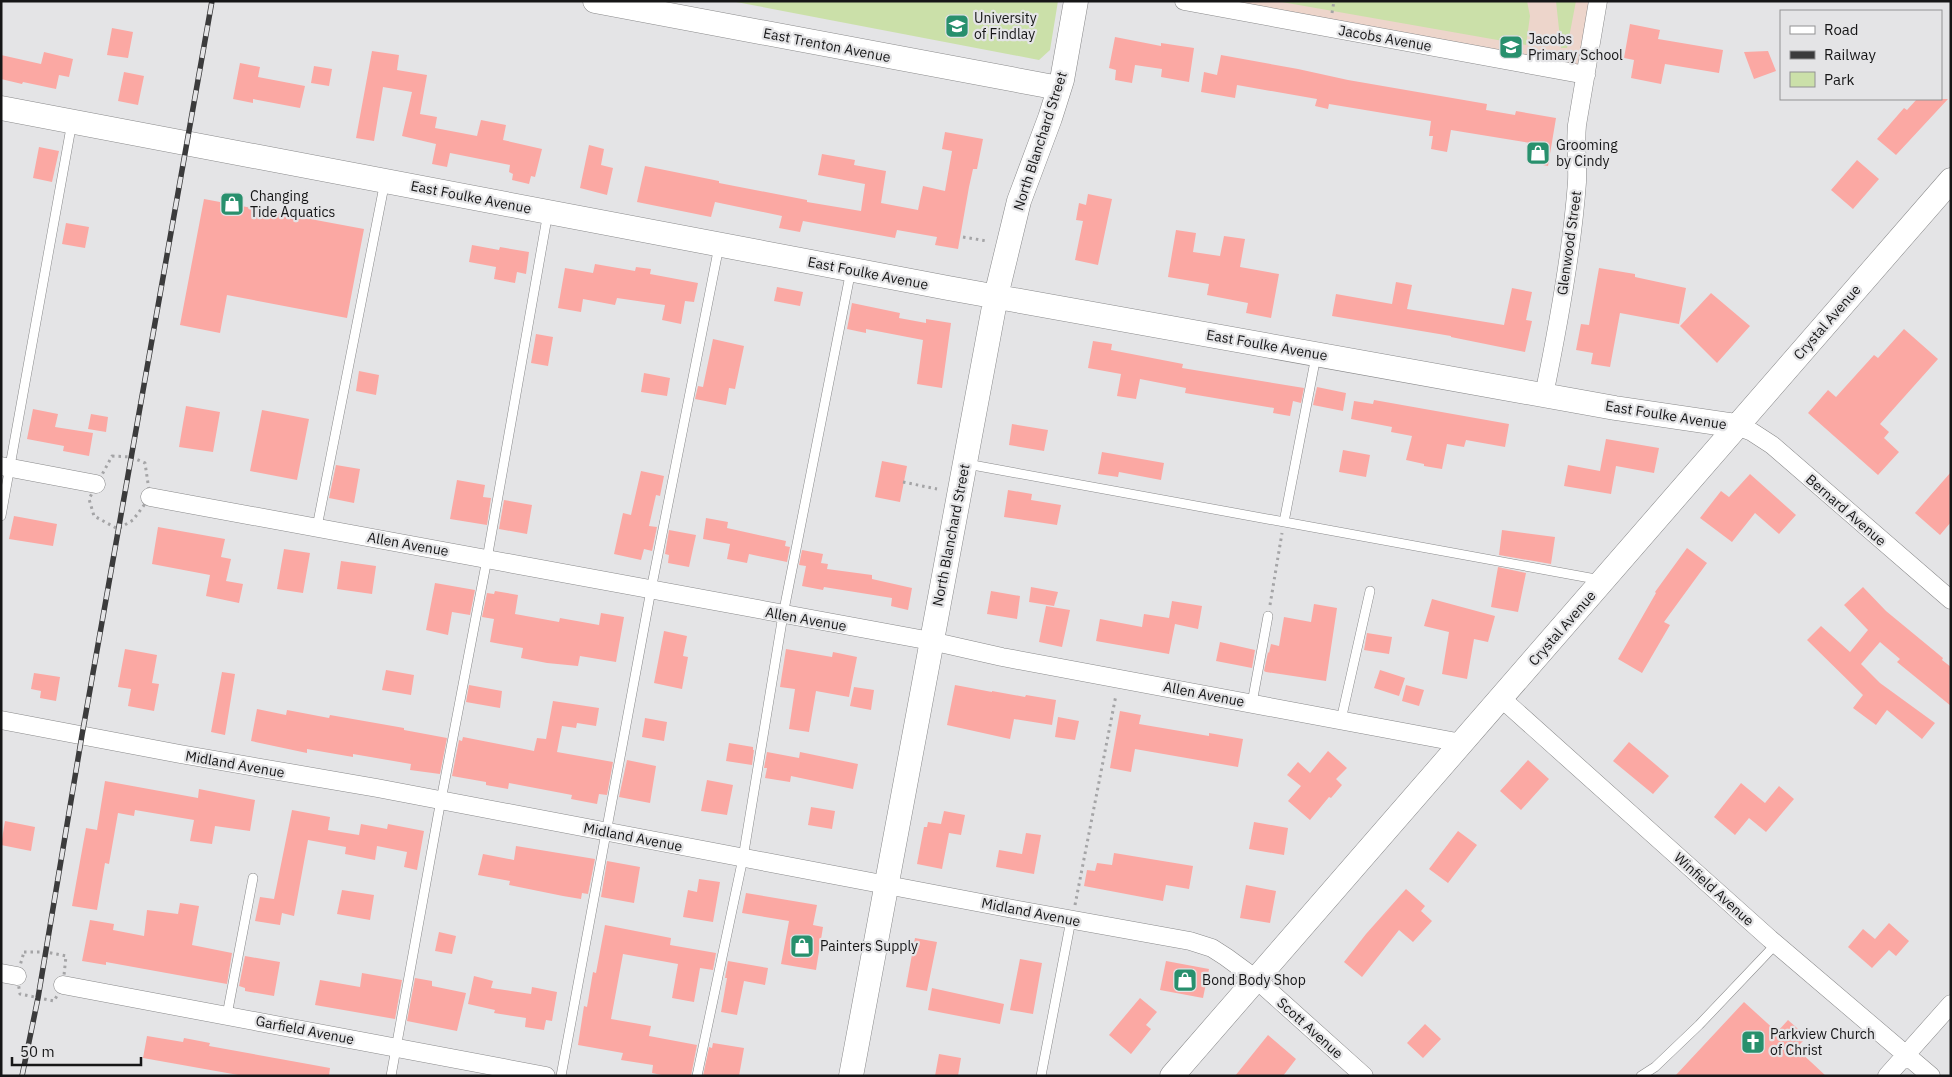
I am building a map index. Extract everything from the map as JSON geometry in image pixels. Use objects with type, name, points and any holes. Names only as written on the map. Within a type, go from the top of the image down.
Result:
[{"type":"street","name":"East Trenton Avenue","points":[[595,1],[1059,88]]},
{"type":"street","name":"North Blanchard Street","points":[[851,1076],[996,296],[1019,201],[1050,118],[1059,88],[1076,1]]},
{"type":"street","name":"Jacobs Avenue","points":[[1184,1],[1586,75]]},
{"type":"street","name":"Glenwood Street","points":[[1544,395],[1570,242],[1577,181],[1575,143],[1598,1]]},
{"type":"street","name":"East Foulke Avenue","points":[[1,108],[851,270],[1614,408],[1738,426]]},
{"type":"street","name":"Crystal Avenue","points":[[1172,1076],[1951,180]]},
{"type":"street","name":"Bernard Avenue","points":[[1738,426],[1752,432],[1772,445],[1951,600]]},
{"type":"street","points":[[6,467],[96,484]]},
{"type":"street","name":"Allen Avenue","points":[[150,497],[931,641],[1002,657],[1462,743]]},
{"type":"street","name":"Winfield Avenue","points":[[1501,698],[1776,944],[1931,1076]]},
{"type":"street","name":"Midland Avenue","points":[[1,720],[441,800],[1190,942],[1212,948],[1256,979]]},
{"type":"street","name":"Scott Avenue","points":[[1256,979],[1364,1076]]},
{"type":"street","name":"Garfield Avenue","points":[[63,985],[546,1076]]},
{"type":"street","points":[[1887,1076],[1951,1004]]},
{"type":"lane","points":[[1,516],[6,467],[72,121]]},
{"type":"lane","points":[[317,527],[385,180]]},
{"type":"lane","points":[[391,1076],[487,559],[548,212]]},
{"type":"lane","points":[[561,1076],[719,244]]},
{"type":"lane","points":[[697,1076],[742,858],[784,615],[851,270]]},
{"type":"lane","points":[[1284,522],[1316,354]]},
{"type":"lane","points":[[964,464],[1603,580]]},
{"type":"lane","points":[[1341,720],[1370,591]]},
{"type":"lane","points":[[1252,703],[1268,616]]},
{"type":"lane","points":[[227,1015],[252,878]]},
{"type":"lane","points":[[1041,1076],[1072,920]]},
{"type":"lane","points":[[1641,1076],[1655,1067],[1699,1025],[1776,944]]},
{"type":"path","points":[[963,237],[987,241]]},
{"type":"path","points":[[112,456],[131,457],[145,463],[150,497],[133,520],[118,529],[94,516],[89,499],[96,484],[112,456]]},
{"type":"path","points":[[904,482],[937,489]]},
{"type":"path","points":[[1268,616],[1284,522]]},
{"type":"path","points":[[1072,920],[1119,678]]},
{"type":"path","points":[[24,952],[46,952],[66,956],[63,985],[54,1002],[20,994],[9,975],[24,952]]},
{"type":"shaded area","name":"Jacobs Primary School","points":[[1184,1],[1598,1],[1586,75]]},
{"type":"green space","name":"University of Findlay","points":[[731,1],[1058,1],[1050,50],[1039,60]]},
{"type":"green space","points":[[1276,1],[1527,1],[1530,16],[1526,45]]},
{"type":"green space","points":[[1556,1],[1576,1],[1567,48],[1561,48]]},
{"type":"building","points":[[1630,24],[1660,30],[1658,39],[1723,50],[1719,73],[1665,64],[1661,84],[1631,78],[1634,60],[1624,58]]},
{"type":"building","points":[[112,28],[133,32],[128,58],[107,55]]},
{"type":"building","points":[[1115,37],[1161,46],[1161,43],[1194,48],[1189,82],[1161,77],[1162,69],[1135,65],[1132,83],[1115,80],[1116,70],[1109,68]]},
{"type":"building","points":[[372,51],[399,55],[397,70],[427,75],[420,114],[437,117],[435,128],[477,136],[481,120],[506,125],[503,140],[542,149],[535,177],[531,176],[529,184],[512,180],[513,174],[509,172],[510,165],[450,153],[447,167],[432,164],[436,144],[402,136],[412,92],[383,87],[374,141],[356,138]]},
{"type":"building","points":[[1768,51],[1776,71],[1754,79],[1744,52]]},
{"type":"building","points":[[44,52],[73,59],[69,77],[59,75],[56,89],[1,79],[1,55],[41,64]]},
{"type":"building","points":[[1221,55],[1348,80],[1487,104],[1486,110],[1515,115],[1516,111],[1556,118],[1548,166],[1527,162],[1530,143],[1451,130],[1447,152],[1431,149],[1433,136],[1429,136],[1431,121],[1329,104],[1328,109],[1315,106],[1317,99],[1237,85],[1235,98],[1201,92],[1204,72],[1217,75]]},
{"type":"building","points":[[240,63],[260,67],[258,77],[305,86],[300,108],[253,99],[253,103],[233,99]]},
{"type":"building","points":[[314,66],[332,69],[329,86],[311,83]]},
{"type":"building","points":[[124,72],[144,76],[138,105],[118,101]]},
{"type":"building","points":[[1948,99],[1896,155],[1877,139],[1904,108],[1907,110],[1916,100]]},
{"type":"building","points":[[945,132],[983,139],[977,169],[973,169],[958,249],[935,245],[937,237],[897,230],[895,238],[803,221],[800,232],[779,228],[782,216],[715,202],[711,217],[637,202],[645,166],[807,200],[807,202],[861,211],[865,184],[818,175],[822,154],[855,160],[854,165],[886,171],[881,203],[918,210],[923,186],[945,191],[952,151],[942,149]]},
{"type":"building","points":[[589,145],[604,149],[601,165],[613,168],[607,195],[580,188]]},
{"type":"building","points":[[39,147],[59,151],[52,182],[33,178]]},
{"type":"building","points":[[1857,160],[1879,179],[1853,209],[1831,190]]},
{"type":"building","points":[[1088,194],[1112,199],[1098,265],[1075,260],[1083,221],[1076,220],[1079,203],[1086,205]]},
{"type":"building","points":[[204,199],[364,229],[347,318],[227,295],[220,333],[180,325]]},
{"type":"building","points":[[66,223],[89,227],[85,248],[62,244]]},
{"type":"building","points":[[1176,230],[1196,233],[1193,252],[1220,256],[1224,236],[1245,239],[1240,267],[1279,274],[1271,318],[1246,313],[1248,303],[1207,295],[1209,284],[1168,277]]},
{"type":"building","points":[[472,245],[499,250],[500,247],[529,252],[526,274],[517,272],[515,283],[494,279],[496,267],[469,262]]},
{"type":"building","points":[[595,264],[635,271],[636,267],[651,269],[650,274],[698,283],[694,302],[685,301],[681,324],[662,320],[665,305],[617,298],[615,305],[583,299],[581,312],[558,308],[565,268],[593,273]]},
{"type":"building","points":[[1599,268],[1635,274],[1635,277],[1686,288],[1679,324],[1620,313],[1610,367],[1591,364],[1593,353],[1576,350],[1581,324],[1589,325]]},
{"type":"building","points":[[1396,282],[1412,285],[1407,309],[1504,325],[1512,288],[1532,292],[1526,320],[1532,321],[1525,352],[1451,336],[1332,316],[1336,294],[1392,304]]},
{"type":"building","points":[[777,287],[803,292],[800,306],[774,301]]},
{"type":"building","points":[[1711,293],[1750,326],[1717,363],[1680,326]]},
{"type":"building","points":[[852,303],[900,313],[899,318],[926,323],[926,319],[951,323],[942,388],[917,384],[923,340],[866,329],[866,333],[847,329]]},
{"type":"building","points":[[1904,329],[1938,359],[1880,424],[1889,432],[1884,438],[1899,452],[1878,475],[1808,413],[1828,390],[1836,397],[1874,355],[1878,358]]},
{"type":"building","points":[[536,334],[553,337],[548,366],[531,363]]},
{"type":"building","points":[[713,339],[744,346],[735,389],[729,388],[726,405],[695,399],[698,386],[703,387]]},
{"type":"building","points":[[1093,341],[1112,344],[1111,350],[1183,364],[1182,368],[1304,388],[1301,403],[1293,401],[1290,416],[1273,413],[1274,408],[1185,393],[1186,388],[1140,379],[1136,399],[1117,396],[1121,374],[1088,368]]},
{"type":"building","points":[[359,371],[379,375],[376,395],[356,391]]},
{"type":"building","points":[[644,373],[670,378],[667,396],[641,392]]},
{"type":"building","points":[[1317,387],[1346,393],[1343,411],[1313,405]]},
{"type":"building","points":[[1374,400],[1509,424],[1505,447],[1466,440],[1464,447],[1447,444],[1442,469],[1406,460],[1412,436],[1391,432],[1392,427],[1351,419],[1354,401],[1373,404]]},
{"type":"building","points":[[186,406],[220,412],[213,452],[179,447]]},
{"type":"building","points":[[33,409],[58,414],[55,427],[93,433],[89,456],[63,451],[64,446],[27,439]]},
{"type":"building","points":[[262,410],[309,419],[297,480],[250,471]]},
{"type":"building","points":[[91,414],[108,417],[106,432],[88,429]]},
{"type":"building","points":[[1012,424],[1048,430],[1044,451],[1009,445]]},
{"type":"building","points":[[1606,439],[1659,448],[1654,473],[1616,466],[1611,494],[1564,486],[1568,465],[1600,471]]},
{"type":"building","points":[[1343,450],[1370,455],[1366,477],[1339,472]]},
{"type":"building","points":[[1102,452],[1164,463],[1161,480],[1119,472],[1118,477],[1098,474]]},
{"type":"building","points":[[882,461],[907,466],[900,502],[875,497]]},
{"type":"building","points":[[336,465],[360,469],[354,503],[329,498]]},
{"type":"building","points":[[641,471],[664,476],[660,496],[656,495],[649,526],[657,527],[652,551],[644,549],[641,560],[614,554],[623,513],[631,515]]},
{"type":"building","points":[[1951,472],[1951,522],[1940,535],[1915,513]]},
{"type":"building","points":[[1750,474],[1796,515],[1779,534],[1755,513],[1732,542],[1700,518],[1721,491],[1729,497]]},
{"type":"building","points":[[457,480],[485,485],[483,497],[491,498],[487,525],[450,519]]},
{"type":"building","points":[[1008,490],[1032,494],[1031,500],[1061,505],[1057,525],[1004,517]]},
{"type":"building","points":[[504,500],[532,505],[527,534],[499,529]]},
{"type":"building","points":[[14,516],[57,524],[53,546],[9,539]]},
{"type":"building","points":[[706,518],[728,522],[727,528],[786,541],[785,546],[790,547],[787,562],[749,554],[747,563],[727,559],[730,544],[703,539]]},
{"type":"building","points":[[158,527],[225,539],[221,557],[231,559],[226,581],[243,584],[239,603],[206,596],[210,575],[152,564]]},
{"type":"building","points":[[669,530],[696,535],[689,567],[668,563],[669,555],[665,554]]},
{"type":"building","points":[[1502,530],[1555,537],[1551,564],[1499,555]]},
{"type":"building","points":[[1687,548],[1707,563],[1664,622],[1670,625],[1642,673],[1618,659],[1655,592]]},
{"type":"building","points":[[284,549],[310,553],[303,593],[277,589]]},
{"type":"building","points":[[802,550],[823,554],[821,563],[828,564],[827,569],[872,575],[872,579],[912,588],[908,610],[891,606],[892,598],[824,587],[823,590],[802,586],[806,566],[799,565]]},
{"type":"building","points":[[341,561],[376,566],[372,594],[337,589]]},
{"type":"building","points":[[1498,567],[1526,573],[1518,612],[1491,607]]},
{"type":"building","points":[[435,583],[475,590],[470,615],[452,612],[448,635],[426,630]]},
{"type":"building","points":[[1031,587],[1058,592],[1054,606],[1029,602]]},
{"type":"building","points":[[1863,587],[1886,611],[1943,658],[1942,660],[1951,667],[1951,706],[1897,662],[1900,659],[1880,642],[1861,664],[1880,683],[1935,723],[1922,739],[1887,710],[1876,725],[1853,708],[1863,695],[1807,640],[1821,626],[1850,652],[1868,630],[1844,605]]},
{"type":"building","points":[[495,591],[518,595],[515,614],[559,622],[560,618],[599,625],[601,613],[624,617],[616,662],[580,656],[578,666],[547,663],[521,658],[523,648],[490,642],[494,619],[482,617],[487,593],[494,594]]},
{"type":"building","points":[[991,591],[1020,596],[1017,619],[987,614]]},
{"type":"building","points":[[1432,599],[1495,616],[1488,642],[1474,639],[1467,679],[1442,674],[1449,632],[1424,626]]},
{"type":"building","points":[[1172,601],[1202,606],[1198,629],[1175,624],[1169,654],[1096,641],[1100,619],[1142,627],[1144,614],[1169,618]]},
{"type":"building","points":[[1314,604],[1337,608],[1326,681],[1264,671],[1271,644],[1279,646],[1284,617],[1311,622]]},
{"type":"building","points":[[1046,606],[1070,610],[1062,647],[1039,642]]},
{"type":"building","points":[[664,631],[687,636],[683,656],[688,657],[682,689],[654,683]]},
{"type":"building","points":[[1367,633],[1392,637],[1389,654],[1364,650]]},
{"type":"building","points":[[1220,642],[1255,650],[1252,668],[1216,661]]},
{"type":"building","points":[[125,649],[157,655],[152,683],[159,684],[154,711],[128,706],[131,689],[118,687]]},
{"type":"building","points":[[786,649],[832,657],[833,652],[857,657],[849,697],[816,691],[809,732],[789,729],[795,689],[780,687]]},
{"type":"building","points":[[386,670],[414,675],[411,695],[382,690]]},
{"type":"building","points":[[1380,670],[1405,678],[1399,696],[1374,688]]},
{"type":"building","points":[[222,672],[235,674],[225,735],[211,732]]},
{"type":"building","points":[[34,673],[60,677],[56,701],[40,698],[41,691],[31,689]]},
{"type":"building","points":[[469,685],[502,691],[500,708],[466,702]]},
{"type":"building","points":[[955,685],[1025,697],[1026,695],[1056,700],[1052,725],[1014,719],[1010,739],[947,725]]},
{"type":"building","points":[[1406,685],[1424,690],[1419,706],[1402,701]]},
{"type":"building","points":[[854,687],[874,690],[871,710],[850,706]]},
{"type":"building","points":[[553,701],[599,708],[596,726],[577,723],[576,728],[562,726],[557,752],[613,762],[607,795],[599,794],[597,804],[571,799],[572,795],[509,783],[508,789],[486,785],[486,782],[452,776],[459,740],[462,741],[463,737],[534,751],[537,738],[546,739]]},
{"type":"building","points":[[257,709],[286,715],[287,710],[329,718],[330,715],[404,728],[404,730],[447,738],[440,774],[410,770],[411,764],[353,754],[353,757],[307,749],[307,753],[251,741]]},
{"type":"building","points":[[1120,711],[1141,715],[1139,724],[1209,736],[1209,733],[1243,739],[1238,767],[1135,749],[1131,772],[1110,768]]},
{"type":"building","points":[[1058,717],[1079,721],[1075,740],[1055,737]]},
{"type":"building","points":[[645,718],[667,722],[664,741],[642,737]]},
{"type":"building","points":[[1629,742],[1669,776],[1653,794],[1613,761]]},
{"type":"building","points":[[729,743],[753,747],[752,765],[726,761]]},
{"type":"building","points":[[1328,751],[1347,768],[1336,779],[1342,785],[1310,820],[1288,801],[1301,786],[1287,775],[1298,762],[1310,773]]},
{"type":"building","points":[[767,752],[799,758],[800,752],[858,764],[853,789],[791,776],[790,782],[765,778],[767,768],[764,768]]},
{"type":"building","points":[[627,760],[656,766],[650,803],[619,797]]},
{"type":"building","points":[[1528,760],[1549,779],[1521,810],[1500,791]]},
{"type":"building","points":[[707,780],[733,785],[727,815],[701,811]]},
{"type":"building","points":[[105,781],[198,798],[199,789],[255,800],[250,831],[215,826],[212,844],[190,841],[194,820],[135,810],[134,816],[118,813],[109,864],[105,863],[97,910],[72,906],[86,828],[97,830]]},
{"type":"building","points":[[1741,783],[1765,803],[1779,786],[1794,799],[1766,832],[1749,818],[1735,835],[1714,817]]},
{"type":"building","points":[[811,807],[835,811],[832,829],[808,825]]},
{"type":"building","points":[[292,810],[330,817],[328,830],[359,835],[361,824],[387,829],[388,824],[424,831],[417,870],[404,867],[407,852],[377,846],[375,860],[345,854],[346,847],[308,840],[294,916],[282,913],[280,925],[255,921],[260,897],[274,899]]},
{"type":"building","points":[[944,811],[965,815],[961,835],[949,833],[942,869],[917,864],[924,827],[927,827],[928,822],[941,824]]},
{"type":"building","points":[[5,821],[35,827],[31,851],[1,845]]},
{"type":"building","points":[[1254,822],[1288,828],[1284,855],[1249,849]]},
{"type":"building","points":[[1458,831],[1477,845],[1448,883],[1429,869]]},
{"type":"building","points":[[1026,833],[1041,835],[1034,874],[996,867],[999,850],[1022,854]]},
{"type":"building","points":[[516,846],[595,859],[588,894],[582,893],[581,899],[563,896],[509,885],[510,881],[478,875],[483,854],[514,860]]},
{"type":"building","points":[[1114,853],[1193,866],[1189,889],[1166,885],[1163,901],[1084,886],[1087,870],[1095,871],[1097,863],[1112,865]]},
{"type":"building","points":[[607,861],[640,867],[634,903],[601,897]]},
{"type":"building","points":[[699,879],[720,882],[713,922],[683,917],[688,890],[697,892]]},
{"type":"building","points":[[1246,885],[1276,891],[1270,923],[1240,918]]},
{"type":"building","points":[[1406,889],[1425,906],[1421,911],[1432,921],[1413,942],[1399,930],[1362,977],[1344,962]]},
{"type":"building","points":[[342,890],[374,895],[370,920],[337,914]]},
{"type":"building","name":"Painters Supply","points":[[746,893],[817,905],[813,925],[823,927],[816,970],[781,964],[789,921],[742,913]]},
{"type":"building","points":[[180,903],[199,906],[192,945],[232,953],[227,984],[106,962],[106,965],[82,961],[90,920],[114,924],[113,930],[144,936],[147,910],[178,914]]},
{"type":"building","points":[[1889,923],[1909,941],[1896,956],[1889,950],[1872,968],[1848,947],[1863,929],[1875,939]]},
{"type":"building","points":[[605,925],[671,938],[670,945],[716,953],[713,970],[700,968],[694,1002],[672,998],[678,964],[623,954],[611,1019],[651,1026],[649,1036],[697,1045],[691,1076],[666,1076],[652,1073],[653,1065],[621,1060],[623,1053],[578,1045],[584,1006],[587,1007],[593,972],[596,973]]},
{"type":"building","points":[[439,932],[456,936],[452,954],[435,951]]},
{"type":"building","points":[[915,938],[937,942],[927,991],[906,987]]},
{"type":"building","points":[[245,956],[280,962],[274,996],[245,991],[245,988],[239,986]]},
{"type":"building","points":[[1020,959],[1042,963],[1033,1014],[1010,1010]]},
{"type":"building","points":[[728,961],[768,968],[765,985],[744,981],[737,1015],[721,1012]]},
{"type":"building","name":"Bond Body Shop","points":[[1166,961],[1209,969],[1203,998],[1160,990]]},
{"type":"building","points":[[362,973],[402,980],[395,1019],[315,1005],[320,980],[360,987]]},
{"type":"building","points":[[474,976],[493,981],[491,988],[531,994],[532,987],[557,992],[552,1021],[546,1020],[544,1030],[525,1027],[526,1018],[494,1013],[495,1010],[468,1004]]},
{"type":"building","points":[[415,978],[432,981],[432,986],[466,993],[457,1031],[407,1021]]},
{"type":"building","points":[[932,988],[1004,1004],[1000,1024],[928,1010]]},
{"type":"building","points":[[1140,998],[1157,1012],[1146,1025],[1151,1029],[1131,1054],[1109,1035]]},
{"type":"building","name":"Parkview Church of Christ","points":[[1744,1002],[1777,1032],[1788,1020],[1807,1037],[1796,1048],[1826,1076],[1675,1076]]},
{"type":"building","points":[[1425,1024],[1441,1039],[1423,1058],[1407,1043]]},
{"type":"building","points":[[1268,1035],[1296,1059],[1283,1076],[1235,1076]]},
{"type":"building","points":[[147,1036],[183,1042],[184,1038],[210,1043],[209,1046],[330,1068],[329,1076],[244,1076],[143,1058]]},
{"type":"building","points":[[713,1043],[744,1048],[739,1076],[703,1076],[709,1047],[712,1048]]},
{"type":"building","points":[[939,1054],[961,1058],[958,1076],[935,1076]]},
{"type":"railway","points":[[22,1076],[38,998],[82,735],[212,1]]},
{"type":"place","name":"University of Findlay","points":[[957,26]]},
{"type":"place","name":"Jacobs Primary School","points":[[1511,47]]},
{"type":"place","name":"Grooming by Cindy","points":[[1538,153]]},
{"type":"place","name":"Changing Tide Aquatics","points":[[232,204]]},
{"type":"place","name":"Painters Supply","points":[[802,946]]},
{"type":"place","name":"Bond Body Shop","points":[[1185,980]]},
{"type":"place","name":"Parkview Church of Christ","points":[[1753,1042]]}]
